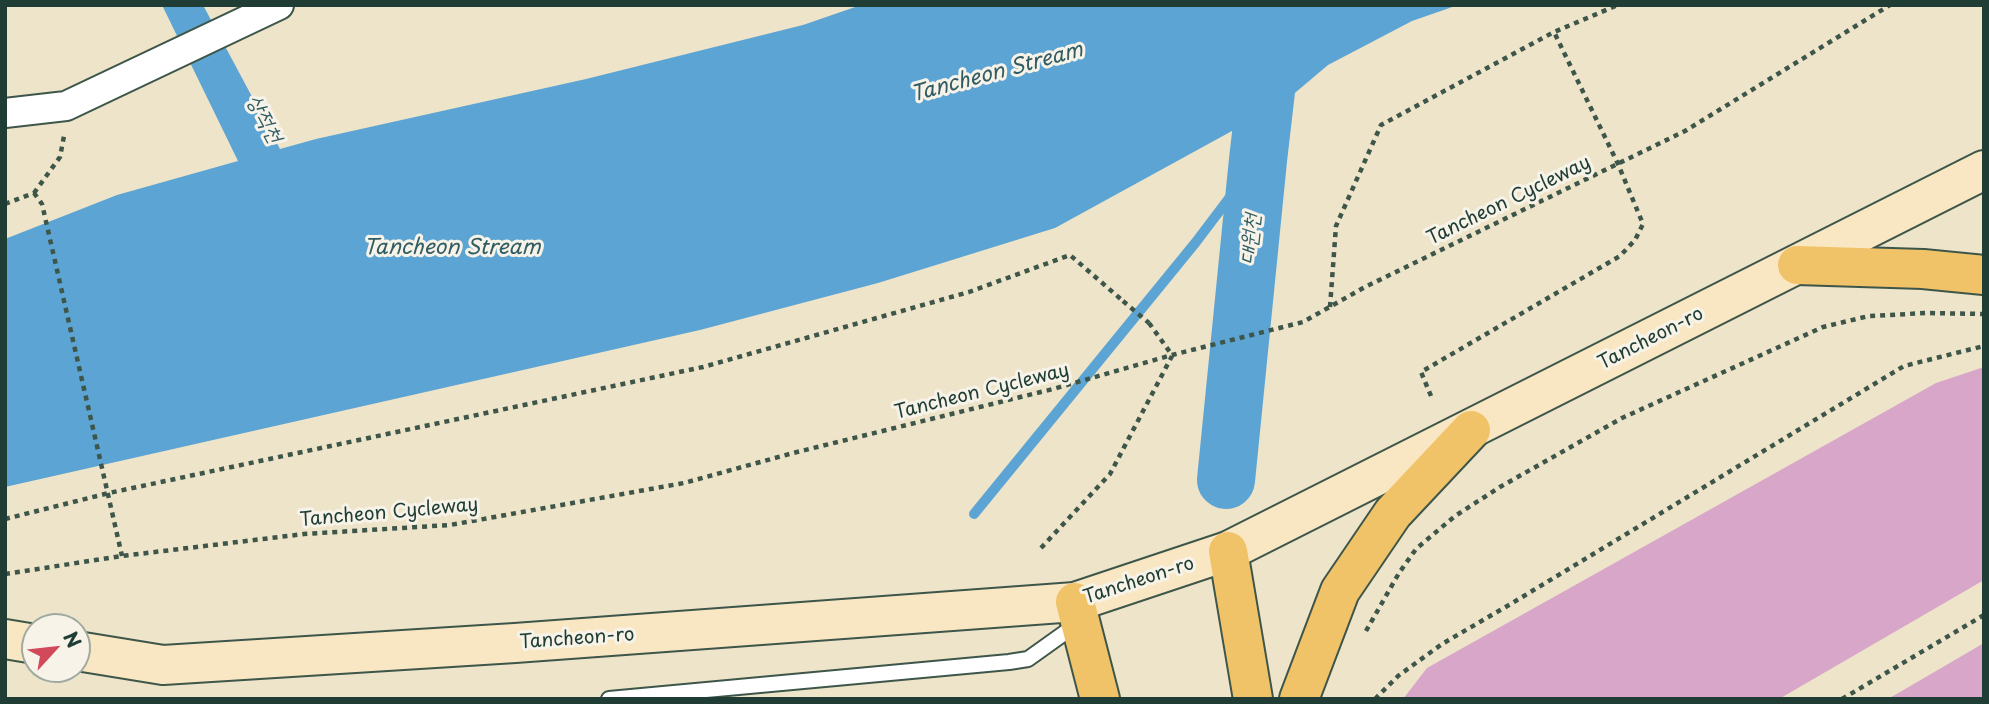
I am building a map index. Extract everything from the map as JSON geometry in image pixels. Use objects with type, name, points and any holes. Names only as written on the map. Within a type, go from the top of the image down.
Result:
[{"type":"main road","name":"Tancheon-ro","points":[[91,653],[163,665],[1078,612],[1228,551],[1984,170]]},
{"type":"main road","points":[[1797,265],[1923,269],[1984,275]]},
{"type":"main road","points":[[1299,699],[1340,591],[1393,513],[1471,430]]},
{"type":"main road","points":[[1228,551],[1253,699]]},
{"type":"main road","points":[[1078,612],[1100,699]]},
{"type":"street","points":[[5,113],[66,106],[279,5]]},
{"type":"lane","points":[[609,699],[1028,659],[1078,612]]},
{"type":"path","points":[[1329,307],[1336,226],[1381,125],[1554,32],[1618,5]]},
{"type":"path","name":"Tancheon Cycleway","points":[[5,574],[122,556],[304,534],[450,526],[684,483],[1104,376],[1172,355],[1303,322],[1365,287],[1685,131],[1890,5]]},
{"type":"path","points":[[1431,396],[1422,372],[1620,256],[1635,240],[1643,224],[1618,164],[1554,32]]},
{"type":"path","points":[[5,204],[34,193],[60,157],[66,126],[66,106]]},
{"type":"path","points":[[34,193],[42,204],[122,556]]},
{"type":"path","points":[[5,519],[109,493],[704,367],[969,292],[1070,256],[1149,323],[1172,355],[1110,474],[1041,548]]},
{"type":"path","points":[[1364,634],[1416,549],[1455,516],[1500,487],[1622,418],[1822,327],[1869,316],[1984,314]]},
{"type":"path","points":[[1374,699],[1398,676],[1442,644],[1904,366],[1984,346]]},
{"type":"path","points":[[1842,699],[1984,615]]},
{"type":"water","name":"Tancheon Stream","points":[[162,5],[203,5],[280,149],[586,79],[803,25],[861,5],[1458,5],[1412,21],[1328,65],[1283,103],[1055,228],[878,283],[700,330],[5,487],[5,239],[117,195],[238,161]]},
{"type":"building","points":[[1984,367],[1984,580],[1779,699],[1403,699],[1427,668],[1936,383]]},
{"type":"building","points":[[1984,643],[1984,699],[1888,699]]},
{"type":"waterway","name":"대원천","points":[[1226,480],[1271,48],[1296,5]]},
{"type":"waterway","points":[[974,514],[1196,242],[1258,160]]},
{"type":"water label","name":"상적천","points":[[264,119]]}]
